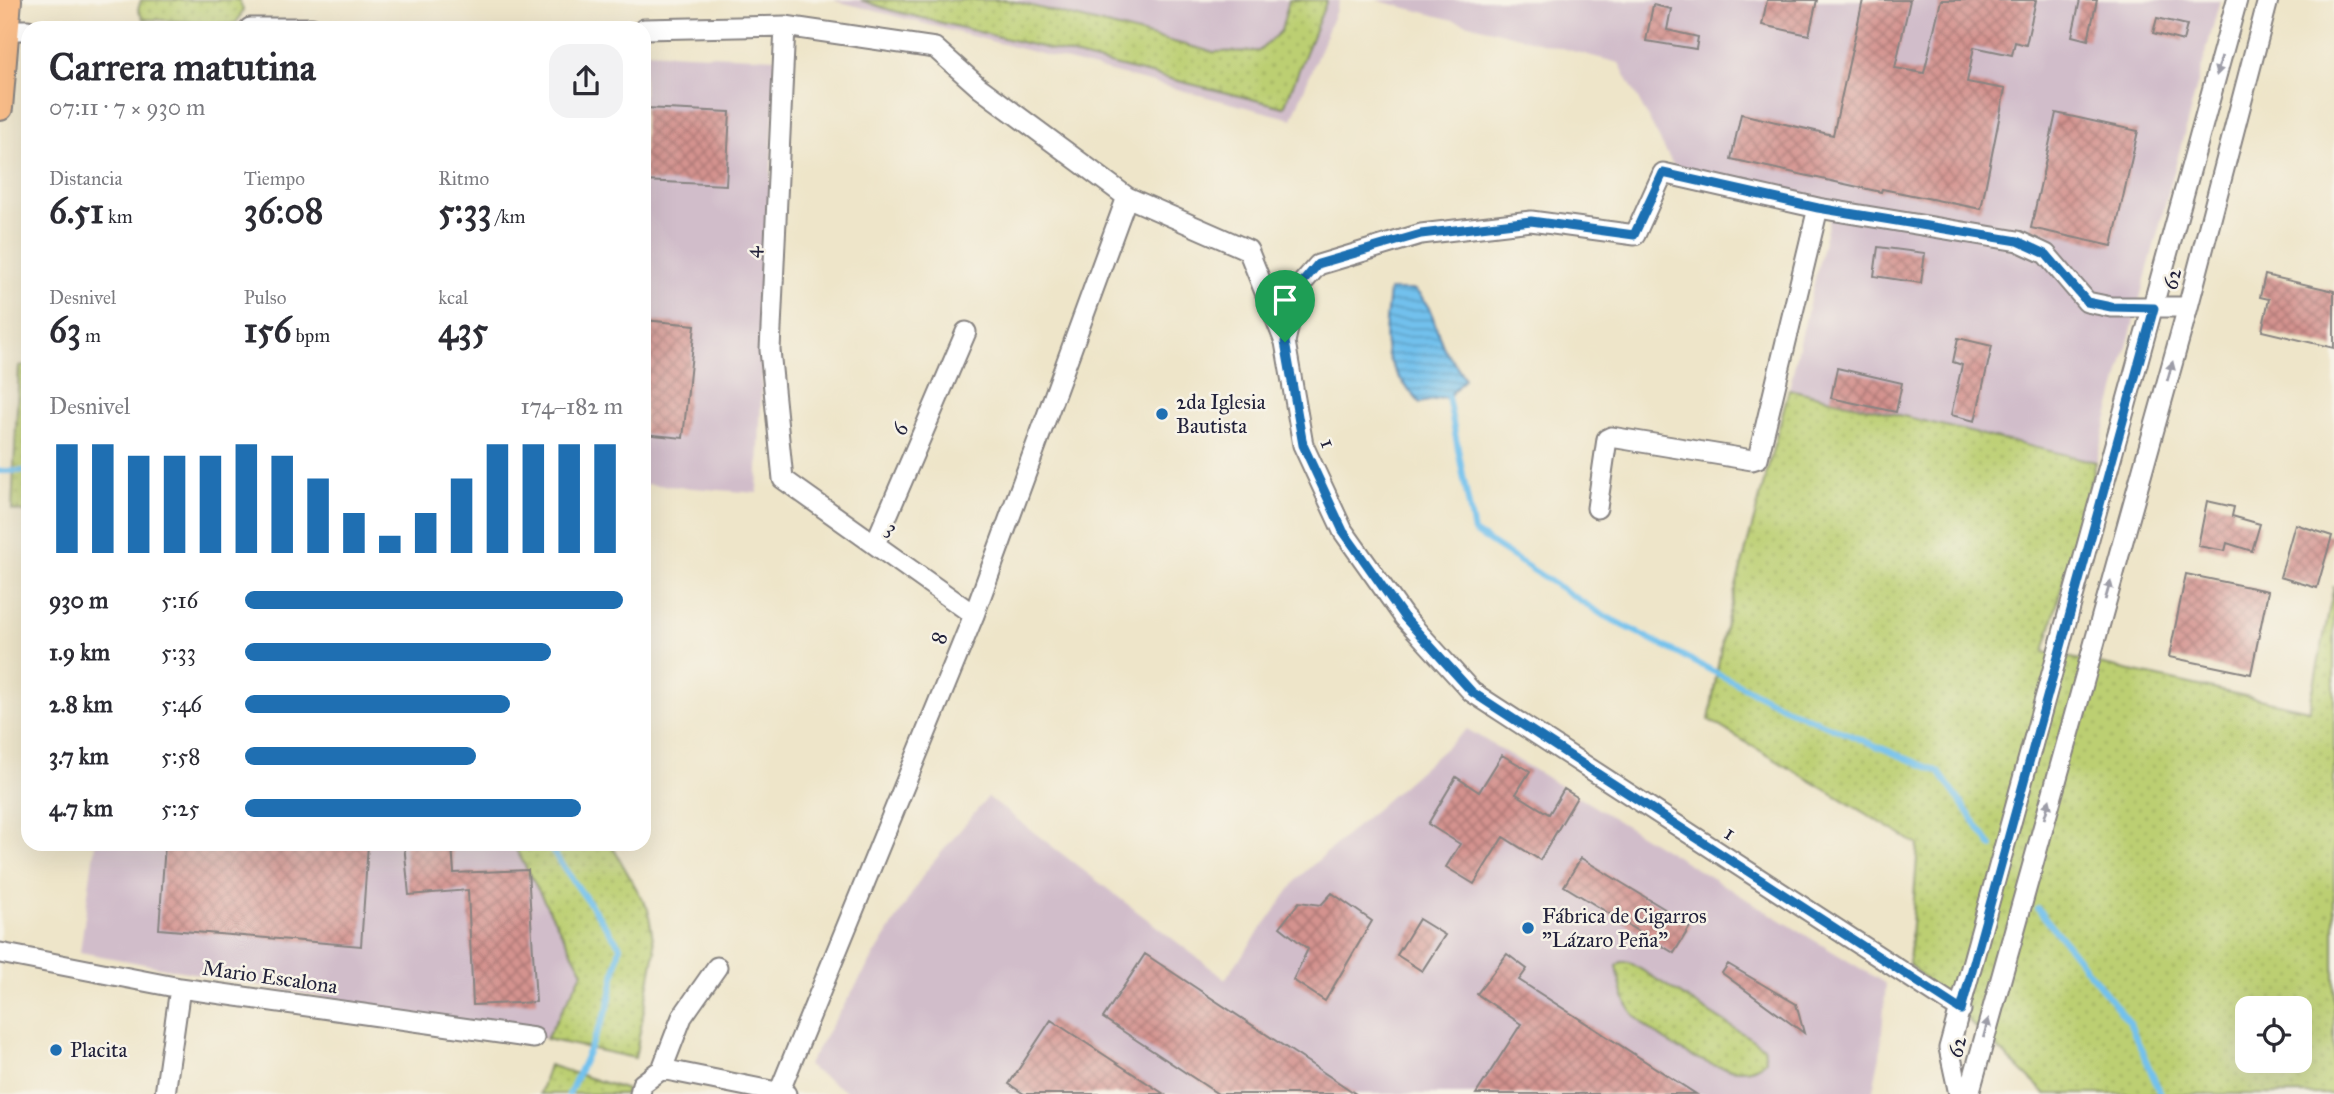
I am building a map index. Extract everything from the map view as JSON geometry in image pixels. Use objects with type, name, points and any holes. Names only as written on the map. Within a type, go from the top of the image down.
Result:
[{"type":"main road","points":[[0,108],[1,70],[17,30],[9,0]]},
{"type":"street","name":"62","points":[[1959,1094],[1949,1048],[2237,0]]},
{"type":"street","name":"62","points":[[1969,1094],[2188,307],[2268,0]]},
{"type":"street","name":"1","points":[[651,29],[785,26],[934,48],[980,88],[1127,197],[1248,250],[1285,342],[1303,445],[1343,531],[1404,617],[1472,692],[1961,1010]]},
{"type":"street","name":"4","points":[[783,479],[770,350],[785,26]]},
{"type":"street","points":[[1285,342],[1297,289],[1318,264],[1421,234],[1531,221],[1634,235],[1663,173],[1818,208],[2018,241],[2046,254],[2087,302],[2111,307],[2188,307]]},
{"type":"street","name":"8","points":[[783,1092],[974,615],[1127,197]]},
{"type":"street","points":[[1597,508],[1607,439],[1611,437],[1752,460],[1758,458],[1818,208]]},
{"type":"street","name":"6","points":[[875,544],[966,332]]},
{"type":"street","name":"3","points":[[783,479],[974,615]]},
{"type":"street","name":"Mario Escalona","points":[[0,953],[180,988],[534,1038]]},
{"type":"street","points":[[640,1094],[642,1084],[662,1069],[682,1017],[716,968]]},
{"type":"street","points":[[164,1094],[180,988]]},
{"type":"street","points":[[662,1069],[783,1092]]},
{"type":"shaded area","points":[[833,0],[1340,0],[1292,119]]},
{"type":"shaded area","points":[[1376,0],[2220,0],[2096,462],[1789,389],[1832,207],[1673,165],[1619,63]]},
{"type":"shaded area","points":[[651,52],[776,58],[757,493],[651,485]]},
{"type":"shaded area","name":"Fábrica de Cigarros \"Lázaro Peña\"","points":[[1467,729],[1886,984],[1880,1056],[1872,1094],[850,1094],[807,1066],[925,872],[988,797],[1225,979],[1299,877]]},
{"type":"shaded area","points":[[94,851],[517,851],[583,972],[546,1039],[80,952]]},
{"type":"green space","points":[[141,0],[239,0],[243,10],[238,21],[178,21],[143,19],[138,10]]},
{"type":"green space","points":[[861,0],[1008,0],[1213,52],[1259,51],[1281,31],[1289,0],[1327,0],[1284,107],[890,10]]},
{"type":"green space","points":[[21,366],[21,512],[12,510]]},
{"type":"green space","points":[[1789,389],[2096,462],[2044,652],[2309,710],[2334,586],[2334,1094],[2046,1094],[1909,964],[1918,845],[1709,720],[1723,635]]},
{"type":"green space","points":[[517,851],[615,851],[648,909],[655,951],[635,1058],[546,1039],[583,972]]},
{"type":"green space","points":[[1621,962],[1629,962],[1764,1047],[1766,1060],[1753,1068],[1736,1070],[1698,1059],[1662,1038],[1636,1017],[1628,1006],[1617,966]]},
{"type":"green space","points":[[549,1065],[627,1090],[626,1094],[540,1094]]},
{"type":"water","points":[[1389,290],[1415,290],[1430,311],[1443,346],[1464,379],[1448,397],[1420,403],[1397,374],[1385,340]]},
{"type":"building","points":[[1767,0],[1817,0],[1809,35],[1762,25]]},
{"type":"building","points":[[1863,0],[1910,0],[1895,68],[1924,73],[1941,0],[2036,0],[2026,45],[2015,42],[2012,55],[1974,47],[1967,82],[2005,89],[1981,209],[1882,189],[1881,192],[1731,159],[1741,114],[1833,135]]},
{"type":"building","points":[[2080,0],[2097,0],[2088,40],[2072,36]]},
{"type":"building","points":[[1653,5],[1671,9],[1667,30],[1698,37],[1696,49],[1646,41]]},
{"type":"building","points":[[2157,18],[2187,25],[2183,41],[2153,33]]},
{"type":"building","points":[[651,108],[730,112],[726,185],[651,181]]},
{"type":"building","points":[[2056,113],[2138,131],[2112,246],[2031,228]]},
{"type":"building","points":[[1878,247],[1925,253],[1921,283],[1874,276]]},
{"type":"building","points":[[2265,275],[2334,291],[2334,348],[2262,331],[2269,299],[2260,297]]},
{"type":"building","points":[[651,321],[695,325],[683,438],[651,435]]},
{"type":"building","points":[[1958,338],[1992,346],[1975,421],[1951,415],[1962,365],[1953,362]]},
{"type":"building","points":[[1837,368],[1902,383],[1896,412],[1831,398]]},
{"type":"building","points":[[2207,501],[2234,507],[2232,516],[2260,524],[2252,551],[2227,543],[2225,551],[2198,546]]},
{"type":"building","points":[[2295,524],[2332,536],[2317,588],[2280,577]]},
{"type":"building","points":[[2186,574],[2268,591],[2251,674],[2169,657]]},
{"type":"building","points":[[1502,755],[1530,771],[1516,794],[1549,814],[1564,789],[1577,797],[1540,860],[1503,837],[1474,884],[1446,867],[1460,844],[1428,824],[1456,777],[1479,792]]},
{"type":"building","points":[[165,851],[368,851],[361,946],[159,929]]},
{"type":"building","points":[[405,851],[452,851],[454,873],[528,870],[536,1002],[473,1005],[468,890],[409,895]]},
{"type":"building","points":[[1581,858],[1691,925],[1674,953],[1564,886]]},
{"type":"building","points":[[1332,893],[1372,921],[1325,1001],[1293,980],[1308,949],[1280,927],[1299,902],[1321,905]]},
{"type":"building","points":[[1419,919],[1445,935],[1422,971],[1397,955]]},
{"type":"building","points":[[1145,954],[1356,1094],[1218,1094],[1103,1018]]},
{"type":"building","points":[[1507,954],[1527,969],[1519,980],[1696,1094],[1476,1094],[1521,1024],[1477,994]]},
{"type":"building","points":[[1728,964],[1796,1004],[1804,1033],[1722,973]]},
{"type":"building","points":[[1051,1020],[1164,1094],[1024,1094],[1009,1084]]},
{"type":"waterway","points":[[1448,397],[1474,532],[1601,614],[1785,708],[1939,772],[1992,846]]},
{"type":"waterway","points":[[0,471],[21,471]]},
{"type":"waterway","points":[[552,851],[620,946],[608,1008],[569,1094]]},
{"type":"waterway","points":[[2038,909],[2129,1022],[2161,1094]]},
{"type":"place","name":"2da Iglesia Bautista","points":[[1162,414]]},
{"type":"place","name":"Fábrica de Cigarros \"Lázaro Peña\"","points":[[1528,928]]},
{"type":"place","name":"Placita","points":[[56,1050]]},
{"type":"route","points":[[1663,173],[1818,208],[2018,241],[2046,254],[2087,302],[2111,307],[2154,308],[1961,1010],[1472,692],[1404,617],[1343,531],[1303,445],[1285,342],[1297,289],[1318,264],[1421,234],[1531,221],[1634,235],[1663,173]]}]
